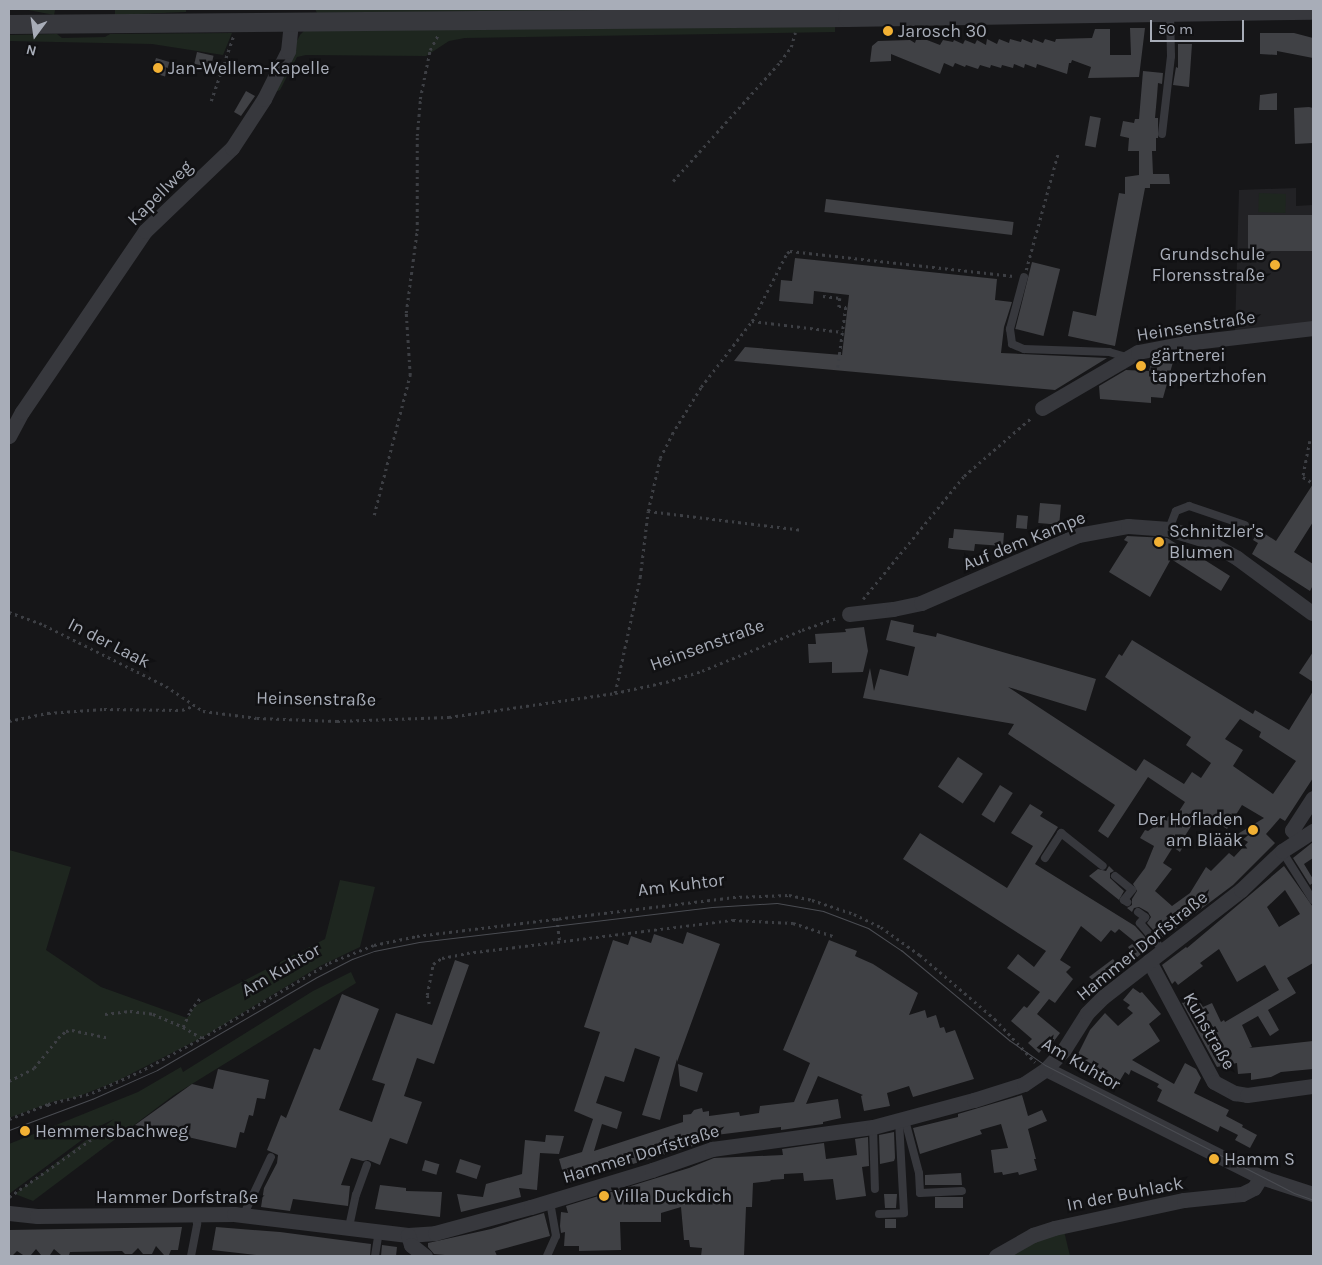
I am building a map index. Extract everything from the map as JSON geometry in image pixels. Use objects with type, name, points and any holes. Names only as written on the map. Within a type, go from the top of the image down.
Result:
[{"type":"street","points":[[9,24],[846,17],[1313,10]]},
{"type":"street","name":"Kapellweg","points":[[9,436],[22,412],[145,231],[232,148],[264,99],[288,51],[291,22]]},
{"type":"street","name":"Heinsenstraße","points":[[1042,408],[1127,356],[1138,352],[1185,342],[1313,328]]},
{"type":"street","name":"Auf dem Kampe","points":[[849,614],[892,609],[937,598],[1078,535],[1128,526],[1169,529],[1205,540],[1237,558],[1313,613]]},
{"type":"street","name":"Hammer Dorfstraße","points":[[1307,835],[1292,830],[1313,798]]},
{"type":"street","name":"Hammer Dorfstraße","points":[[9,1213],[38,1216],[244,1214],[408,1235],[435,1233],[550,1202],[711,1149],[873,1126],[902,1120],[1024,1084],[1046,1069],[1063,1051],[1087,1013],[1103,997],[1240,890],[1282,851],[1307,835]]},
{"type":"street","name":"Kuhstraße","points":[[1149,961],[1214,1082],[1235,1093],[1247,1095],[1313,1086]]},
{"type":"street","name":"Am Kuhtor","points":[[1046,1069],[1262,1178],[1313,1194]]},
{"type":"street","name":"In der Buhlack","points":[[996,1256],[1033,1235],[1054,1228],[1184,1200],[1242,1194],[1254,1188],[1262,1178]]},
{"type":"street","points":[[408,1235],[410,1245],[425,1256]]},
{"type":"lane","points":[[1162,134],[1171,56],[1170,12]]},
{"type":"lane","points":[[1024,277],[1010,329],[1012,344],[1024,349],[1109,352],[1127,356]]},
{"type":"lane","points":[[1169,529],[1176,511],[1189,506],[1244,525]]},
{"type":"lane","points":[[1045,858],[1061,833],[1103,866]]},
{"type":"lane","points":[[1282,851],[1313,900]]},
{"type":"lane","points":[[1115,876],[1132,890],[1124,900],[1127,902]]},
{"type":"lane","points":[[1138,912],[1144,917],[1140,923],[1164,950]]},
{"type":"lane","points":[[902,1120],[919,1173],[920,1193],[962,1191]]},
{"type":"lane","points":[[879,1214],[904,1213],[902,1120]]},
{"type":"lane","points":[[873,1126],[875,1189]]},
{"type":"lane","points":[[244,1214],[271,1157]]},
{"type":"lane","points":[[349,1227],[356,1194],[367,1165]]},
{"type":"lane","points":[[547,1256],[556,1236],[550,1202]]},
{"type":"lane","points":[[192,1256],[197,1224],[196,1213]]},
{"type":"lane","points":[[376,1256],[380,1231]]},
{"type":"path","points":[[374,515],[410,375],[406,319],[417,231],[420,99],[430,50],[440,29]]},
{"type":"path","points":[[672,181],[780,62],[790,47],[796,29]]},
{"type":"path","points":[[211,101],[235,33]]},
{"type":"path","points":[[615,693],[640,577],[648,511],[660,458],[701,386],[752,321],[790,251],[1024,277],[1058,153]]},
{"type":"path","points":[[823,296],[840,298],[839,307],[846,307],[838,367]]},
{"type":"path","points":[[752,321],[842,332]]},
{"type":"path","points":[[849,614],[964,476],[1042,408]]},
{"type":"path","points":[[1310,441],[1303,477],[1313,483]]},
{"type":"path","points":[[648,511],[803,530]]},
{"type":"path","name":"In der Laak","points":[[9,612],[44,625],[166,686],[193,706]]},
{"type":"path","name":"Heinsenstraße","points":[[9,721],[48,712],[104,709],[182,710],[193,706],[216,714],[257,718],[337,721],[449,717],[615,693],[666,682],[702,671],[802,630],[849,614]]},
{"type":"path","name":"Am Kuhtor","points":[[9,1120],[48,1104],[78,1098],[118,1082],[202,1038],[329,963],[357,950],[417,936],[733,897],[789,895],[831,905],[881,927],[920,955],[995,1019],[1030,1058],[1046,1069]]},
{"type":"path","points":[[557,918],[560,941]]},
{"type":"path","points":[[429,1004],[427,995],[433,964],[442,958],[560,941],[733,920],[793,922],[833,936]]},
{"type":"path","points":[[183,1027],[190,1011],[201,997]]},
{"type":"path","points":[[105,1014],[140,1011],[159,1016],[202,1038]]},
{"type":"path","points":[[9,1081],[34,1068],[66,1031],[72,1030],[108,1038]]},
{"type":"path","points":[[48,1104],[51,1109]]},
{"type":"path","points":[[9,1197],[102,1132]]},
{"type":"shaded area","points":[[24,9],[55,10],[54,15]]},
{"type":"shaded area","points":[[115,9],[186,9],[186,12],[115,15]]},
{"type":"shaded area","points":[[315,9],[854,9],[317,13]]},
{"type":"shaded area","points":[[831,25],[835,27],[835,32],[465,38],[449,41],[426,56],[306,55],[297,57],[280,90],[270,94],[300,35],[304,31]]},
{"type":"shaded area","points":[[232,33],[223,55],[152,44],[9,41],[9,35],[57,34],[62,38],[105,37],[110,34]]},
{"type":"shaded area","name":"Grundschule Florensstraße","points":[[1296,188],[1296,206],[1313,205],[1313,323],[1235,332],[1239,190]]},
{"type":"shaded area","points":[[1259,193],[1286,194],[1285,213],[1258,212]]},
{"type":"shaded area","points":[[9,850],[71,867],[46,950],[101,987],[187,1018],[195,1006],[325,939],[340,880],[375,887],[360,947],[320,966],[203,1037],[117,1081],[77,1097],[55,1101],[9,1118]]},
{"type":"shaded area","points":[[351,972],[356,983],[174,1095],[33,1201],[15,1194],[114,1119],[102,1125],[9,1194],[9,1144],[138,1092],[181,1067],[183,1072],[313,991]]},
{"type":"shaded area","points":[[1063,1227],[1070,1256],[998,1256]]},
{"type":"building","points":[[1130,28],[1145,28],[1139,77],[1088,78],[1091,67],[1072,60],[1069,63],[1067,74],[1037,64],[1036,68],[1025,64],[1024,68],[1014,64],[1013,68],[1002,65],[1001,68],[991,65],[990,68],[980,65],[978,69],[955,63],[953,67],[944,63],[940,74],[891,54],[891,61],[870,62],[872,46],[878,41],[910,40],[915,43],[916,40],[927,40],[940,45],[943,40],[953,42],[954,40],[963,44],[965,40],[975,44],[977,40],[986,45],[987,39],[997,44],[999,39],[1009,43],[1010,39],[1021,42],[1022,39],[1032,43],[1033,39],[1043,43],[1045,39],[1055,42],[1056,39],[1092,38],[1095,29],[1110,29],[1110,55],[1131,55]]},
{"type":"building","points":[[1260,33],[1294,33],[1313,38],[1313,58],[1277,51],[1277,55],[1260,54]]},
{"type":"building","points":[[1178,44],[1192,44],[1189,87],[1173,85],[1176,67],[1178,68]]},
{"type":"building","points":[[197,52],[214,56],[211,68],[194,64]]},
{"type":"building","name":"Jan-Wellem-Kapelle","points":[[156,58],[169,62],[165,76],[152,72]]},
{"type":"building","points":[[1143,71],[1163,73],[1162,84],[1158,83],[1155,118],[1158,118],[1158,138],[1156,138],[1156,151],[1152,151],[1153,174],[1169,174],[1170,184],[1150,184],[1150,188],[1145,188],[1115,346],[1068,336],[1073,311],[1096,316],[1119,193],[1125,194],[1125,177],[1139,175],[1139,151],[1128,151],[1129,138],[1120,136],[1123,121],[1134,123],[1135,119],[1139,119]]},
{"type":"building","points":[[246,91],[255,96],[241,116],[234,112]]},
{"type":"building","points":[[1277,93],[1277,110],[1259,110],[1260,95]]},
{"type":"building","points":[[1294,108],[1313,108],[1313,143],[1295,144]]},
{"type":"building","points":[[1090,116],[1101,118],[1096,147],[1085,146]]},
{"type":"building","points":[[826,199],[1014,222],[1012,235],[824,212]]},
{"type":"building","points":[[1248,215],[1313,215],[1313,251],[1248,251]]},
{"type":"building","points":[[795,258],[997,279],[995,300],[1012,302],[1004,327],[1001,353],[1107,358],[1055,390],[734,361],[745,347],[842,355],[849,295],[814,291],[813,304],[779,301],[781,280],[792,281]]},
{"type":"building","points":[[1032,262],[1060,269],[1043,336],[1015,329]]},
{"type":"building","points":[[1157,358],[1173,362],[1163,398],[1151,397],[1151,403],[1100,399],[1099,386],[1126,370],[1149,371],[1152,359]]},
{"type":"building","points":[[1313,484],[1313,522],[1294,552],[1313,564],[1313,585],[1310,591],[1252,554],[1258,543],[1253,540],[1259,530],[1276,541]]},
{"type":"building","points":[[1040,503],[1061,505],[1059,525],[1038,523]]},
{"type":"building","points":[[1017,515],[1028,516],[1027,529],[1016,528]]},
{"type":"building","points":[[954,529],[1004,533],[1003,546],[975,544],[974,551],[948,548],[949,538],[953,538]]},
{"type":"building","points":[[1127,536],[1167,538],[1230,576],[1221,591],[1171,559],[1150,597],[1109,572],[1128,542],[1124,540]]},
{"type":"building","points":[[891,620],[914,625],[913,632],[936,637],[937,633],[1096,679],[1086,711],[1008,687],[1136,771],[1144,759],[1184,784],[1192,772],[1201,778],[1211,763],[1186,745],[1191,737],[1105,677],[1119,654],[1122,656],[1132,640],[1253,714],[1255,710],[1289,730],[1313,691],[1313,778],[1285,821],[1280,818],[1266,834],[1275,843],[1233,885],[1161,939],[1147,923],[1151,917],[1148,912],[1139,907],[1134,908],[1132,912],[1127,908],[1132,905],[1132,899],[1137,891],[1133,884],[1145,868],[1154,846],[1140,838],[1145,830],[1148,831],[1169,816],[1174,819],[1185,802],[1148,777],[1108,838],[1098,831],[1115,805],[1008,734],[1014,724],[863,698],[870,668],[874,691],[880,669],[908,676],[915,647],[886,640]],"holes":[[[1240,719],[1261,732],[1259,737],[1296,761],[1273,794],[1233,766],[1243,750],[1225,739]],[[1242,805],[1264,818],[1236,835],[1248,842],[1234,857],[1229,853],[1211,871],[1206,867],[1190,893],[1172,906],[1155,891],[1172,869],[1163,863],[1173,847],[1180,852],[1186,841],[1183,839],[1200,812],[1227,829]]]},
{"type":"building","points":[[864,627],[868,651],[863,672],[832,673],[832,662],[809,663],[808,644],[816,644],[815,634],[846,632],[845,629]]},
{"type":"building","points":[[1313,652],[1313,682],[1299,673]]},
{"type":"building","points":[[958,757],[983,774],[963,804],[938,787]]},
{"type":"building","points":[[1000,785],[1013,793],[994,823],[981,815]]},
{"type":"building","points":[[1030,804],[1043,812],[1040,816],[1058,827],[1035,864],[1135,926],[1152,945],[1136,958],[1128,947],[1135,942],[1119,929],[1115,933],[1111,930],[1101,942],[1081,926],[1060,960],[1071,967],[1066,972],[1073,979],[1055,1003],[1049,999],[1037,1014],[1060,1033],[1051,1045],[1048,1042],[1039,1053],[1028,1043],[1032,1039],[1011,1021],[1024,1006],[1027,1008],[1040,992],[1007,968],[1018,954],[1034,967],[1046,951],[903,859],[920,833],[1007,888],[1033,846],[1011,833]]},
{"type":"building","points":[[1313,842],[1313,858],[1304,864],[1313,879],[1313,883],[1310,885],[1293,858]]},
{"type":"building","points":[[1109,866],[1114,871],[1110,873],[1110,878],[1124,891],[1119,900],[1089,876],[1098,869],[1106,871]]},
{"type":"building","points":[[1284,866],[1313,907],[1313,963],[1287,978],[1296,993],[1268,1010],[1279,1030],[1270,1036],[1258,1016],[1242,1025],[1252,1047],[1249,1048],[1313,1041],[1313,1069],[1281,1072],[1271,1077],[1251,1080],[1251,1073],[1238,1074],[1237,1063],[1217,1067],[1182,1003],[1196,996],[1203,1007],[1212,1003],[1221,1022],[1224,1020],[1225,1022],[1279,990],[1265,965],[1237,982],[1219,949],[1200,963],[1203,966],[1178,985],[1175,981],[1172,984],[1162,965],[1187,948]],"holes":[[[1285,890],[1300,914],[1279,927],[1267,907]]]},
{"type":"building","points":[[687,932],[720,944],[677,1062],[677,1059],[660,1120],[642,1115],[660,1057],[635,1048],[624,1082],[605,1076],[596,1103],[622,1112],[617,1129],[602,1124],[594,1151],[683,1122],[683,1115],[691,1114],[694,1110],[702,1108],[703,1112],[709,1111],[709,1116],[739,1112],[740,1116],[759,1113],[760,1106],[794,1102],[810,1063],[783,1050],[829,940],[857,951],[855,956],[873,964],[918,993],[909,1015],[925,1010],[927,1018],[936,1015],[940,1028],[944,1027],[946,1033],[955,1030],[974,1079],[913,1097],[909,1086],[887,1093],[890,1106],[864,1111],[861,1096],[863,1095],[818,1076],[806,1104],[838,1099],[841,1118],[823,1122],[823,1124],[781,1130],[781,1127],[692,1138],[693,1146],[566,1184],[559,1159],[582,1152],[593,1119],[574,1111],[600,1032],[584,1027],[613,940],[628,945],[631,936],[651,943],[654,934],[683,944]]},
{"type":"building","points":[[1113,959],[1121,969],[1100,986],[1089,977]]},
{"type":"building","points":[[455,960],[469,965],[434,1064],[417,1058],[404,1096],[422,1102],[407,1144],[390,1138],[380,1165],[368,1160],[363,1161],[351,1158],[341,1185],[350,1186],[348,1206],[293,1199],[290,1211],[261,1207],[264,1188],[277,1163],[278,1155],[267,1150],[281,1115],[286,1118],[314,1048],[320,1050],[342,994],[379,1009],[339,1110],[372,1122],[385,1084],[372,1080],[396,1013],[432,1025]]},
{"type":"building","points":[[1133,988],[1140,993],[1142,992],[1161,1014],[1149,1024],[1160,1041],[1132,1060],[1174,1084],[1185,1063],[1196,1069],[1201,1078],[1194,1093],[1229,1110],[1226,1116],[1257,1135],[1250,1148],[1235,1140],[1238,1135],[1220,1126],[1218,1132],[1157,1101],[1162,1090],[1157,1087],[1159,1084],[1131,1070],[1129,1075],[1125,1072],[1119,1082],[1075,1060],[1090,1030],[1105,1013],[1118,1026],[1133,1013],[1127,1008],[1130,1005],[1123,1000]]},
{"type":"building","points":[[678,1064],[703,1073],[697,1092],[680,1086]]},
{"type":"building","points":[[218,1069],[269,1080],[265,1099],[257,1098],[253,1116],[249,1115],[244,1133],[240,1132],[236,1148],[135,1125],[192,1084],[213,1089]]},
{"type":"building","points":[[1022,1095],[1028,1116],[1042,1110],[1047,1121],[1028,1129],[1037,1170],[1019,1175],[1018,1172],[1003,1175],[1002,1172],[994,1173],[991,1150],[1008,1148],[1001,1124],[980,1130],[982,1134],[920,1154],[913,1128],[958,1117],[958,1114]]},
{"type":"building","points":[[894,1132],[894,1161],[880,1164],[879,1135]]},
{"type":"building","points":[[546,1135],[564,1136],[559,1154],[540,1153],[537,1190],[519,1188],[521,1197],[461,1212],[457,1194],[483,1197],[486,1184],[522,1174],[525,1140],[545,1142]]},
{"type":"building","points":[[868,1137],[869,1166],[862,1167],[866,1196],[836,1200],[833,1179],[804,1181],[803,1173],[784,1174],[784,1179],[753,1183],[752,1207],[746,1207],[744,1256],[701,1256],[702,1248],[690,1247],[689,1240],[684,1240],[681,1207],[661,1213],[661,1222],[620,1222],[621,1250],[579,1251],[579,1246],[564,1246],[565,1232],[561,1233],[560,1226],[561,1212],[568,1213],[566,1206],[689,1168],[714,1158],[783,1155],[782,1149],[824,1143],[826,1159],[857,1155],[855,1139]]},
{"type":"building","points":[[460,1159],[481,1166],[477,1179],[456,1172]]},
{"type":"building","points":[[425,1160],[439,1164],[436,1175],[422,1171]]},
{"type":"building","points":[[961,1173],[962,1185],[925,1185],[925,1175]]},
{"type":"building","points":[[380,1185],[406,1188],[406,1191],[442,1192],[440,1217],[375,1209]]},
{"type":"building","points":[[884,1194],[897,1194],[896,1208],[885,1208]]},
{"type":"building","points":[[935,1197],[963,1197],[963,1208],[935,1208]]},
{"type":"building","points":[[544,1213],[550,1236],[495,1251],[497,1256],[445,1256],[434,1254],[428,1247],[428,1243],[491,1229]]},
{"type":"building","points":[[885,1219],[896,1219],[896,1228],[885,1228]]},
{"type":"building","points":[[182,1227],[178,1250],[171,1250],[169,1255],[164,1255],[156,1246],[152,1254],[143,1254],[138,1248],[132,1254],[125,1254],[122,1251],[70,1252],[69,1255],[61,1255],[54,1249],[50,1255],[41,1255],[36,1249],[31,1255],[23,1255],[17,1251],[12,1256],[9,1256],[9,1230]]},
{"type":"building","points":[[216,1227],[280,1232],[371,1244],[370,1256],[265,1256],[212,1250]]},
{"type":"building","points":[[382,1245],[397,1247],[396,1256],[381,1256]]},
{"type":"tram line","points":[[9,1130],[92,1099],[157,1070],[315,978],[352,959],[374,951],[419,942],[712,907],[777,903],[823,911],[868,928],[901,950],[1009,1040],[1045,1065],[1294,1193],[1313,1200]]},
{"type":"place","name":"Jarosch 30","points":[[888,31]]},
{"type":"place","name":"Jan-Wellem-Kapelle","points":[[158,68]]},
{"type":"place","name":"Grundschule Florensstraße","points":[[1275,265]]},
{"type":"place","name":"gärtnerei tappertzhofen","points":[[1141,366]]},
{"type":"place","name":"Schnitzler's Blumen","points":[[1159,542]]},
{"type":"place","name":"Der Hofladen am Blääk","points":[[1253,830]]},
{"type":"place","name":"Hemmersbachweg","points":[[25,1131]]},
{"type":"place","name":"Hamm S","points":[[1214,1159]]},
{"type":"place","name":"Villa Duckdich","points":[[604,1196]]}]
